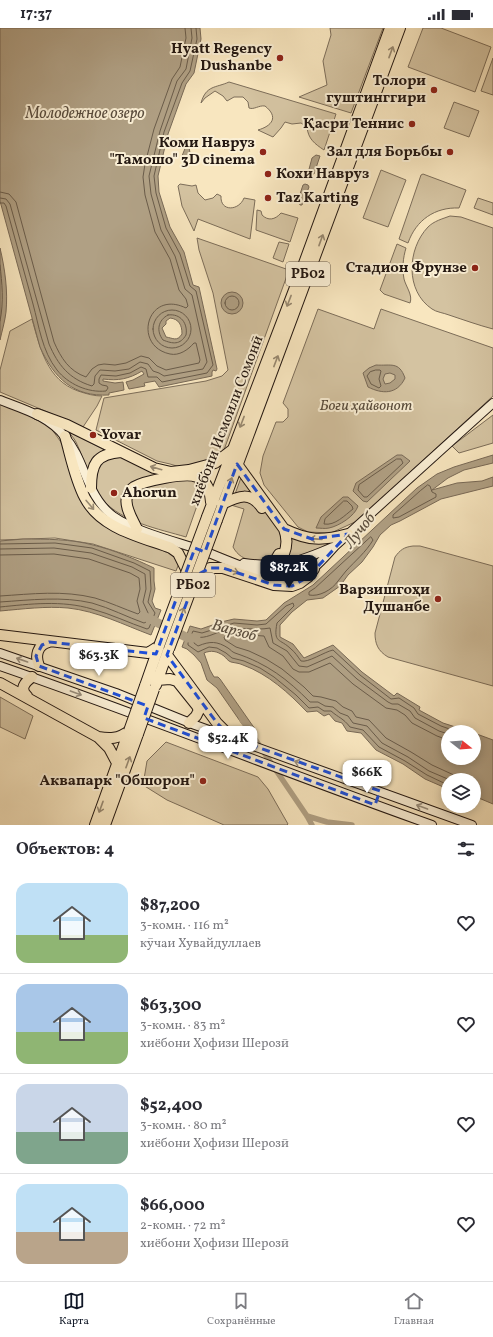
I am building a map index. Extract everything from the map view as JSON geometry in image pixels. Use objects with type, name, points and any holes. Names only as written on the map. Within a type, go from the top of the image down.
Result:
[{"type":"highway","name":"хиёбони Исмоили Сомонӣ","points":[[105,825],[133,733],[165,650],[197,575],[212,518],[212,504],[299,277],[390,28]]},
{"type":"highway","name":"хиёбони Исмоили Сомонӣ","points":[[152,685],[152,665],[165,650],[187,571],[212,518],[222,504],[400,28]]},
{"type":"highway","points":[[37,414],[67,425],[154,468],[171,472],[189,470],[215,463],[232,450]]},
{"type":"highway","points":[[65,436],[74,470],[85,498],[99,515],[115,527],[171,548],[178,553],[187,571]]},
{"type":"highway","points":[[91,488],[92,469],[96,461],[110,453],[121,452]]},
{"type":"highway","points":[[237,464],[284,529],[286,535],[287,544],[278,565],[267,570]]},
{"type":"highway","points":[[137,529],[127,506],[127,497],[132,488],[138,484],[180,475],[190,475],[197,477],[207,485],[210,490],[212,504]]},
{"type":"highway","points":[[222,504],[237,497],[249,497],[254,499],[277,528],[282,542],[280,552],[267,570]]},
{"type":"highway","points":[[284,529],[312,539],[324,539],[348,534]]},
{"type":"highway","points":[[197,575],[210,568],[223,568],[274,585],[292,586],[300,583],[308,577],[314,569]]},
{"type":"highway","points":[[0,635],[148,653],[165,650],[217,723],[232,738]]},
{"type":"highway","points":[[39,666],[36,660],[37,653],[42,645],[49,642]]},
{"type":"highway","points":[[148,653],[151,657],[152,665]]},
{"type":"highway","points":[[27,696],[23,692],[23,688],[32,677]]},
{"type":"highway","points":[[152,685],[170,679],[177,681],[199,710],[198,714],[189,723]]},
{"type":"highway","points":[[0,682],[98,737],[109,748],[117,763]]},
{"type":"highway","name":"хиёбони Исмоили Сомонӣ","points":[[95,825],[117,763],[133,733]]},
{"type":"highway","points":[[98,737],[110,739],[133,733]]},
{"type":"main road","points":[[0,400],[37,414],[65,436],[75,453],[96,498],[114,517],[137,529],[230,561],[267,570],[284,579],[293,578],[314,569],[335,546],[493,403]]},
{"type":"main road","points":[[278,565],[296,561],[335,546]]},
{"type":"main road","points":[[0,653],[116,693],[189,723],[472,825]]},
{"type":"main road","points":[[0,666],[284,769],[345,794],[432,825]]},
{"type":"main road","points":[[345,794],[350,788],[350,780]]},
{"type":"main road","points":[[375,805],[376,798],[380,791]]},
{"type":"highlighted area","points":[[237,464],[284,529],[312,539],[348,534],[308,577],[292,586],[274,585],[223,568],[210,568],[197,575],[167,655],[217,723],[232,738],[380,791],[375,805],[144,718],[148,706],[39,666],[36,656],[42,645],[49,642],[156,654],[195,548],[205,552]]},
{"type":"green space","points":[[330,28],[383,28],[351,113],[299,97],[327,85],[323,61],[331,35]]},
{"type":"green space","points":[[423,28],[441,28],[491,47],[475,92],[408,67]]},
{"type":"green space","points":[[493,58],[493,95],[481,91]]},
{"type":"green space","points":[[229,82],[336,114],[324,150],[312,141],[307,127],[301,123],[292,124],[285,122],[273,137],[258,130],[270,124],[273,117],[272,114],[265,106],[249,108],[248,102],[243,97],[234,97],[227,101],[223,96],[215,91],[201,103],[203,97],[209,90]]},
{"type":"green space","points":[[454,102],[479,111],[469,137],[444,128]]},
{"type":"green space","points":[[381,170],[406,180],[388,227],[363,218]]},
{"type":"green space","points":[[423,174],[466,190],[459,208],[442,210],[428,216],[416,228],[408,243],[399,239],[421,175]]},
{"type":"green space","points":[[180,184],[192,186],[196,185],[198,193],[205,200],[213,198],[217,194],[221,196],[223,205],[230,208],[238,205],[244,198],[255,200],[250,239],[198,219],[194,231],[182,206],[178,186]]},
{"type":"green space","points":[[478,198],[493,203],[493,215],[474,208]]},
{"type":"green space","points":[[257,210],[261,211],[264,217],[269,219],[274,218],[281,213],[298,218],[290,242],[256,230]]},
{"type":"green space","points":[[450,216],[461,217],[493,228],[493,329],[434,310],[423,301],[417,292],[413,281],[412,270],[416,247],[421,236],[430,225]]},
{"type":"green space","points":[[197,238],[289,270],[220,461],[180,467],[157,461],[96,430],[104,398],[206,381],[222,376],[228,370],[213,293],[199,250]]},
{"type":"green space","points":[[279,242],[289,244],[283,262],[273,258]]},
{"type":"green space","points":[[397,244],[406,248],[403,271],[404,279],[411,297],[410,303],[384,294],[380,290]]},
{"type":"green space","name":"Боғи ҳайвонот","points":[[318,309],[374,329],[381,309],[493,348],[493,396],[357,521],[331,533],[308,532],[298,527],[264,485],[260,473],[263,456],[276,422],[283,422],[288,417],[288,409],[283,403]]},
{"type":"green space","points":[[32,319],[46,362],[59,379],[67,386],[78,391],[90,395],[102,396],[83,427],[0,392],[0,370],[10,331]]},
{"type":"green space","points":[[0,402],[43,420],[51,428],[65,448],[91,508],[171,549],[181,558],[176,571],[93,544],[55,538],[0,540]]},
{"type":"green space","points":[[493,415],[493,443],[459,453],[452,446]]},
{"type":"green space","points":[[67,430],[154,469],[211,466],[186,537],[142,524],[120,514],[111,508],[95,489],[87,473],[78,446]]},
{"type":"green space","points":[[242,475],[276,523],[284,540],[277,561],[252,561],[241,556],[233,547],[244,509],[231,505]]},
{"type":"green space","points":[[289,537],[338,538],[317,550],[282,562]]},
{"type":"green space","name":"Варзишгоҳи Душанбе","points":[[420,546],[493,566],[493,686],[388,657],[378,647],[375,633],[395,557],[402,549]]},
{"type":"green space","points":[[326,552],[309,569],[295,576],[272,574],[281,567]]},
{"type":"green space","points":[[0,697],[33,716],[25,739],[0,727]]},
{"type":"green space","name":"Аквапарк \"Обшорон\"","points":[[166,742],[258,777],[268,789],[288,824],[224,825],[167,800],[143,785],[147,761]]},
{"type":"water","name":"Молодежное озеро","points":[[0,28],[200,28],[201,39],[194,73],[186,84],[168,134],[158,176],[159,192],[170,227],[184,252],[193,285],[199,287],[217,369],[216,371],[213,370],[212,376],[159,387],[155,381],[144,383],[145,386],[129,389],[126,382],[144,374],[142,371],[123,379],[103,379],[103,381],[115,383],[123,382],[124,390],[109,393],[109,395],[85,393],[66,383],[52,368],[40,347],[0,201]],"holes":[[[170,318],[178,321],[181,328],[182,334],[177,339],[166,337],[162,328],[166,324],[166,321]]]},
{"type":"water","points":[[188,141],[190,142],[189,147],[191,159],[187,160],[182,159],[182,156]]},
{"type":"water","points":[[316,155],[320,156],[314,174],[308,174],[312,158]]},
{"type":"water","points":[[305,184],[309,187],[302,205],[300,205],[298,200],[303,185]]},
{"type":"water","points":[[0,248],[5,272],[7,304],[0,340]]},
{"type":"water","points":[[232,292],[240,295],[243,303],[240,311],[232,314],[224,311],[221,303],[224,295]]},
{"type":"water","points":[[376,365],[394,366],[400,369],[405,378],[398,388],[389,392],[379,391],[368,387],[363,373]],"holes":[[[390,373],[395,375],[395,379],[390,383],[385,384],[383,379],[385,374]]]},
{"type":"water","points":[[397,455],[402,455],[410,461],[367,502],[363,501],[353,491],[356,483]]},
{"type":"water","points":[[493,455],[493,463],[464,470],[448,478],[432,490],[457,483],[482,481],[493,477],[493,486],[441,499],[391,525],[380,535],[362,562],[348,575],[340,586],[323,598],[307,600],[292,612],[280,625],[280,637],[293,644],[304,658],[333,645],[362,672],[394,696],[397,693],[420,707],[419,710],[449,725],[441,725],[441,765],[481,765],[481,736],[493,740],[493,804],[481,799],[481,773],[441,773],[441,786],[425,779],[403,764],[376,750],[361,733],[347,731],[342,723],[335,721],[329,714],[324,716],[317,711],[307,712],[285,691],[261,673],[242,664],[230,662],[219,653],[212,651],[204,653],[214,677],[218,677],[220,679],[255,729],[242,724],[217,688],[207,680],[201,663],[187,649],[182,647],[190,626],[201,629],[234,619],[257,621],[266,620],[284,603],[313,585],[417,488],[437,474]]},
{"type":"water","points":[[343,497],[348,497],[358,506],[354,513],[342,523],[333,527],[316,528],[321,517]]},
{"type":"water","points":[[23,539],[58,540],[85,543],[117,552],[154,568],[155,589],[152,601],[155,608],[161,610],[151,635],[100,615],[68,608],[51,607],[0,611],[0,541]]},
{"type":"waterway","name":"Варзоб","points":[[146,617],[188,638],[196,638]]},
{"type":"waterway","points":[[242,720],[312,825]]},
{"type":"waterway","points":[[307,816],[327,822],[352,825]]},
{"type":"place","name":"Hyatt Regency Dushanbe","points":[[280,58]]},
{"type":"place","name":"Толори гуштинггири","points":[[434,90]]},
{"type":"place","name":"Қасри Теннис","points":[[412,124]]},
{"type":"place","name":"Коми Навруз \"Тамошо\" 3D cinema","points":[[263,152]]},
{"type":"place","name":"Зал для Борьбы","points":[[450,152]]},
{"type":"place","name":"Кохи Навруз","points":[[268,174]]},
{"type":"place","name":"Taz Karting","points":[[268,198]]},
{"type":"place","name":"Стадион Фрунзе","points":[[475,268]]},
{"type":"place","name":"Yovar","points":[[93,435]]},
{"type":"place","name":"Ahorun","points":[[114,493]]},
{"type":"place","name":"Варзишгоҳи Душанбе","points":[[438,599]]},
{"type":"place","name":"Аквапарк \"Обшорон\"","points":[[203,781]]},
{"type":"water label","name":"Лучоб","points":[[360,531]]}]
